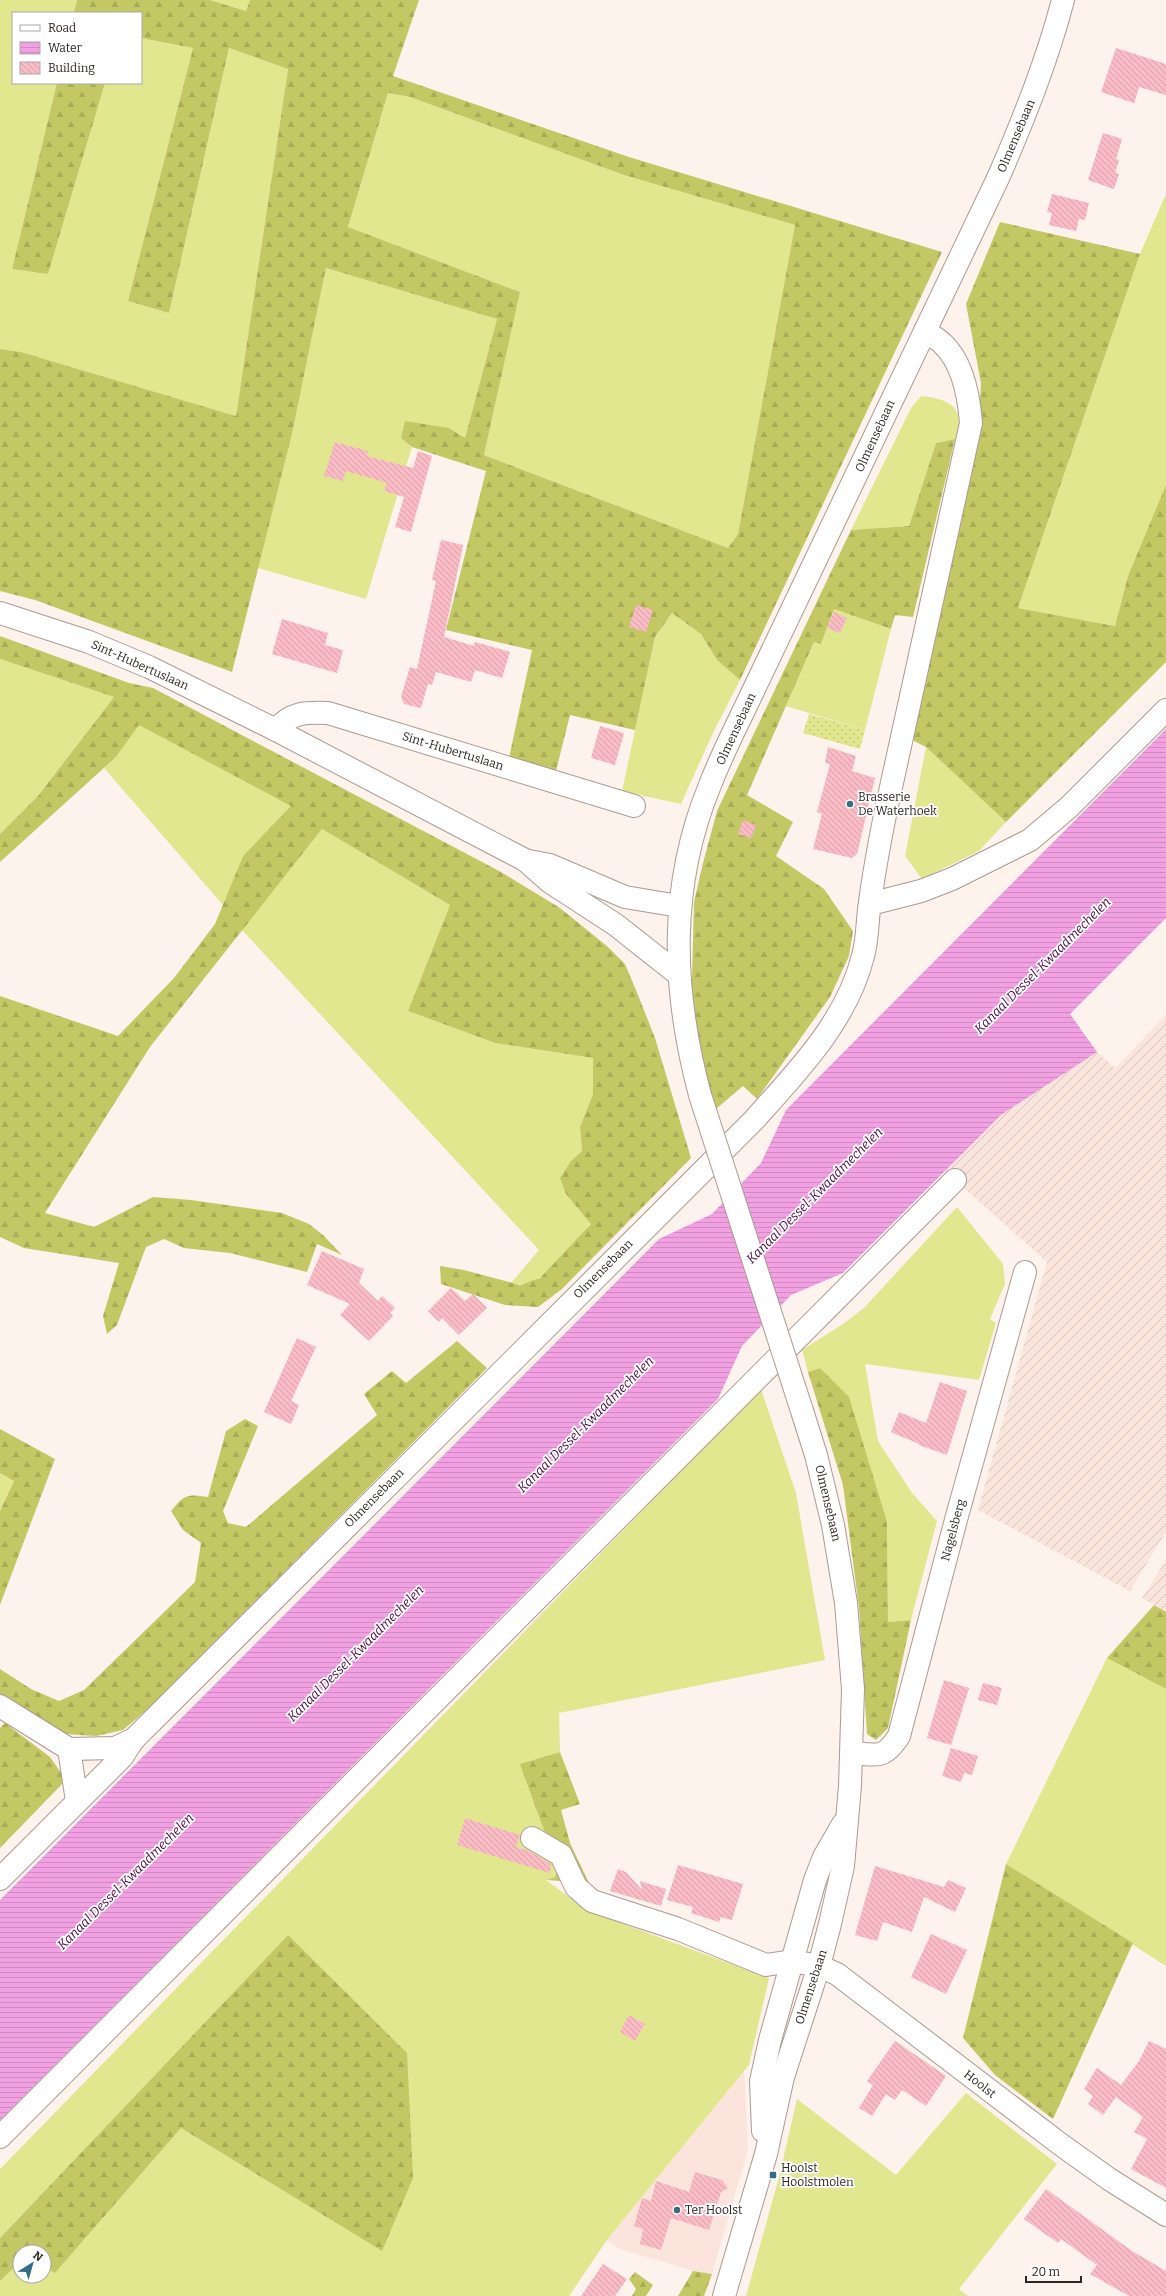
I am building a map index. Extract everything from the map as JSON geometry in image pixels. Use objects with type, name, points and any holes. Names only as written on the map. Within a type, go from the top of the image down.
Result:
[{"type":"street","name":"Olmensebaan","points":[[724,2296],[766,2154],[783,2077],[819,1966],[843,1866],[846,1818],[853,1753],[853,1689],[846,1603],[838,1547],[816,1455],[700,1095],[689,1050],[678,974],[679,906],[694,833],[709,786],[999,176],[1027,110],[1052,42],[1063,0]]},
{"type":"street","name":"Olmensebaan","points":[[69,1749],[115,1748],[134,1740],[753,1121],[797,1073],[837,1017],[852,988],[863,956],[886,810],[970,423],[970,401],[959,368],[944,344],[925,331]]},
{"type":"street","name":"Sint-Hubertuslaan","points":[[0,613],[90,642],[150,667],[276,730],[525,860],[550,882],[616,925],[678,974]]},
{"type":"street","points":[[870,904],[921,891],[986,863],[1030,840],[1069,806],[1166,710]]},
{"type":"street","name":"Sint-Hubertuslaan","points":[[276,730],[285,719],[307,712],[328,713],[634,806]]},
{"type":"street","name":"Sint-Hubertuslaan","points":[[525,860],[550,865],[625,896],[679,906]]},
{"type":"street","points":[[0,2137],[955,1180]]},
{"type":"street","name":"Nagelsberg","points":[[853,1753],[881,1754],[890,1750],[899,1736],[957,1516],[1025,1272]]},
{"type":"street","points":[[0,1706],[69,1749],[77,1801]]},
{"type":"street","points":[[0,1879],[122,1757],[134,1740]]},
{"type":"street","name":"Olmensebaan","points":[[766,2154],[762,2129],[761,2081],[770,2040],[815,1880],[824,1857],[846,1818]]},
{"type":"street","points":[[532,1838],[561,1855],[576,1887],[592,1901],[678,1929],[766,1965],[792,1961]]},
{"type":"street","name":"Hoolst","points":[[792,1961],[819,1966],[836,1974],[1002,2102],[1103,2175],[1166,2215]]},
{"type":"shaded area","points":[[1166,1015],[1166,1532],[1130,1591],[978,1510],[1047,1262],[945,1171],[1001,1115],[1097,1052],[1115,1068]]},
{"type":"shaded area","points":[[1166,1560],[1166,1612],[1142,1598]]},
{"type":"shaded area","points":[[744,2072],[748,2150],[712,2274],[693,2271],[620,2249],[607,2240]]},
{"type":"green space","points":[[0,0],[77,0],[74,12],[12,12],[12,84],[57,84],[12,269],[48,274],[105,84],[142,84],[142,38],[193,48],[128,301],[169,313],[229,48],[288,69],[236,416],[21,352],[0,349]]},
{"type":"green space","points":[[77,0],[210,0],[246,11],[250,0],[419,0],[393,76],[629,157],[942,252],[740,680],[717,660],[701,634],[672,613],[655,637],[635,730],[570,715],[556,771],[509,758],[532,650],[446,630],[486,471],[412,447],[401,438],[405,421],[449,428],[465,438],[497,319],[326,268],[292,434],[232,672],[35,600],[0,591],[0,349],[21,352],[236,416],[288,69],[229,48],[169,313],[128,301],[193,48],[142,38],[142,12],[74,12]],"holes":[[[388,93],[410,97],[624,175],[795,225],[738,534],[728,548],[484,455],[520,292],[348,227]]]},
{"type":"green space","points":[[210,0],[250,0],[246,11]]},
{"type":"green space","points":[[57,84],[105,84],[48,274],[12,269]]},
{"type":"green space","points":[[388,93],[410,97],[624,175],[795,225],[738,534],[728,548],[484,455],[520,292],[348,227]]},
{"type":"green space","points":[[1166,194],[1166,487],[1128,576],[1115,626],[1018,608],[1140,254]]},
{"type":"green space","points":[[1000,222],[1140,254],[1018,608],[1115,626],[1128,576],[1166,485],[1166,662],[1006,822],[926,747],[912,740],[978,433],[981,383],[966,304]]},
{"type":"green space","points":[[326,268],[497,319],[465,438],[449,428],[401,438],[412,447],[366,599],[258,568],[292,434]]},
{"type":"green space","points":[[921,396],[940,400],[953,407],[959,420],[955,439],[936,443],[909,526],[851,530],[911,408]]},
{"type":"green space","points":[[955,439],[913,617],[895,615],[891,629],[834,609],[821,644],[814,642],[747,795],[793,822],[776,856],[824,889],[853,931],[849,956],[830,997],[757,1099],[743,1086],[716,1109],[701,1070],[691,1016],[694,902],[717,811],[851,530],[909,526],[936,443]]},
{"type":"green space","points":[[834,609],[891,629],[865,730],[786,706],[814,642],[821,644]]},
{"type":"green space","points":[[672,613],[701,634],[717,660],[740,680],[712,735],[681,804],[622,791],[655,637]]},
{"type":"green space","points":[[0,636],[129,683],[153,688],[501,872],[560,908],[608,947],[625,964],[655,1038],[691,1158],[562,1289],[538,1307],[505,1305],[441,1284],[440,1266],[464,1270],[520,1285],[540,1278],[591,1224],[566,1194],[560,1178],[571,1161],[582,1151],[580,1127],[593,1094],[593,1058],[495,1043],[408,1011],[450,905],[322,829],[150,1047],[45,1213],[94,1227],[153,1197],[191,1200],[282,1213],[309,1224],[323,1235],[342,1255],[317,1244],[307,1272],[230,1253],[184,1248],[164,1239],[146,1247],[117,1325],[107,1334],[103,1316],[119,1263],[24,1248],[0,1237],[0,996],[118,1036],[174,978],[215,924],[243,856],[291,806],[139,725],[116,757],[0,862],[0,834],[38,796],[114,697],[0,659]]},
{"type":"green space","points":[[0,659],[114,697],[38,796],[0,834]]},
{"type":"green space","points":[[809,714],[865,730],[860,749],[803,733]]},
{"type":"green space","points":[[139,724],[292,806],[243,856],[223,905],[104,768],[116,757]]},
{"type":"green space","points":[[926,747],[1006,822],[979,851],[922,879],[905,856]]},
{"type":"green space","points":[[322,829],[450,905],[408,1011],[495,1043],[593,1058],[593,1094],[580,1127],[582,1151],[571,1161],[566,1194],[591,1223],[556,1264],[545,1274],[534,1280],[523,1284],[511,1283],[539,1250],[242,930]]},
{"type":"green space","points":[[957,1207],[1003,1264],[1005,1284],[990,1319],[996,1323],[979,1380],[865,1364],[878,1441],[912,1493],[937,1521],[911,1620],[888,1622],[887,1522],[820,1368],[808,1372],[802,1350],[843,1324],[864,1308]]},
{"type":"green space","points":[[457,1341],[487,1368],[149,1708],[123,1730],[96,1736],[64,1734],[0,1695],[0,1669],[31,1689],[59,1701],[84,1690],[195,1582],[201,1543],[183,1530],[171,1511],[183,1498],[187,1496],[208,1497],[226,1431],[245,1419],[258,1426],[223,1511],[228,1523],[246,1527],[377,1415],[364,1394],[392,1371],[406,1383]]},
{"type":"green space","points":[[820,1368],[849,1397],[887,1522],[888,1622],[911,1620],[888,1728],[876,1740],[867,1734],[859,1608],[843,1485],[808,1372]]},
{"type":"green space","points":[[761,1389],[796,1493],[825,1660],[559,1713],[560,1752],[521,1764],[558,1870],[555,1877],[546,1880],[586,1910],[769,1978],[749,2065],[607,2240],[569,2296],[0,2296],[0,2281],[12,2270],[12,2284],[52,2284],[52,2271],[55,2273],[181,2128],[382,2251],[288,1935],[0,2238],[0,2169]]},
{"type":"green space","points":[[0,1429],[55,1459],[0,1605],[0,1511],[14,1481],[0,1473]]},
{"type":"green space","points":[[0,1473],[14,1481],[0,1511]]},
{"type":"green space","points":[[1154,1605],[1166,1612],[1166,1689],[1107,1658]]},
{"type":"green space","points":[[1107,1658],[1166,1689],[1166,1966],[1006,1864]]},
{"type":"green space","points":[[5,1723],[50,1757],[66,1780],[0,1848],[0,1728]]},
{"type":"green space","points":[[560,1752],[580,1804],[561,1810],[570,1843],[589,1883],[546,1880],[555,1877],[558,1869],[520,1764]]},
{"type":"green space","points":[[1006,1864],[1133,1943],[1053,2119],[995,2075],[963,2038]]},
{"type":"green space","points":[[288,1935],[407,2053],[413,2178],[382,2251],[181,2128],[55,2273],[52,2271],[52,2244],[12,2244],[12,2270],[0,2281],[0,2238]]},
{"type":"green space","points":[[966,2093],[1057,2164],[959,2289],[968,2296],[746,2296],[779,2177],[797,2099],[896,2175]]},
{"type":"green space","points":[[693,2271],[712,2274],[704,2296],[678,2296]]},
{"type":"green space","points":[[635,2272],[653,2285],[646,2296],[632,2296],[636,2289],[629,2279]]},
{"type":"water","name":"Kanaal Dessel-Kwaadmechelen","points":[[1166,729],[1166,918],[1070,1014],[1097,1052],[1001,1115],[843,1273],[791,1295],[742,1346],[718,1399],[0,2120],[0,1900],[659,1239],[712,1214],[761,1163],[786,1110]]},
{"type":"building","points":[[1116,48],[1166,64],[1166,95],[1139,87],[1134,103],[1101,92]]},
{"type":"building","points":[[1103,133],[1122,139],[1116,159],[1119,160],[1115,173],[1119,174],[1114,189],[1088,180]]},
{"type":"building","points":[[1052,194],[1089,203],[1085,220],[1079,219],[1076,231],[1049,225],[1052,213],[1047,212]]},
{"type":"building","points":[[335,442],[368,451],[367,456],[413,468],[418,451],[432,456],[411,532],[395,527],[404,497],[384,491],[387,483],[346,471],[343,481],[324,476]]},
{"type":"building","points":[[441,540],[463,545],[444,637],[474,646],[475,642],[510,652],[502,678],[475,670],[471,682],[436,672],[432,685],[428,684],[421,708],[404,704],[401,697],[410,667],[417,669],[436,581],[432,580]]},
{"type":"building","points":[[636,605],[653,610],[646,632],[629,627]]},
{"type":"building","points":[[834,612],[847,618],[840,633],[827,628]]},
{"type":"building","points":[[282,619],[328,633],[325,645],[343,650],[337,673],[272,654]]},
{"type":"building","points":[[600,726],[624,733],[615,765],[591,758]]},
{"type":"building","points":[[828,747],[856,756],[852,771],[875,778],[857,854],[852,858],[813,849],[822,814],[817,812],[830,764],[825,763]]},
{"type":"building","points":[[743,820],[756,825],[751,838],[738,834]]},
{"type":"building","points":[[322,1251],[364,1269],[359,1283],[378,1301],[382,1296],[395,1308],[390,1313],[393,1316],[369,1341],[340,1315],[350,1304],[307,1285]]},
{"type":"building","points":[[451,1288],[465,1301],[473,1294],[487,1308],[459,1335],[442,1318],[439,1322],[428,1311]]},
{"type":"building","points":[[297,1338],[316,1347],[291,1401],[299,1405],[291,1424],[264,1412]]},
{"type":"building","points":[[940,1382],[967,1391],[947,1455],[919,1445],[891,1432],[899,1412],[926,1423]]},
{"type":"building","points":[[944,1680],[969,1688],[951,1745],[927,1738]]},
{"type":"building","points":[[983,1683],[1002,1688],[997,1705],[978,1700]]},
{"type":"building","points":[[951,1748],[978,1756],[972,1775],[964,1773],[961,1782],[942,1776]]},
{"type":"building","points":[[465,1818],[520,1835],[516,1847],[529,1851],[551,1864],[550,1873],[457,1845]]},
{"type":"building","points":[[678,1865],[743,1884],[732,1920],[721,1917],[719,1922],[691,1913],[693,1907],[667,1900]]},
{"type":"building","points":[[875,1866],[944,1887],[948,1880],[966,1888],[955,1912],[924,1897],[912,1932],[883,1922],[877,1941],[855,1935]]},
{"type":"building","points":[[618,1869],[626,1872],[642,1890],[640,1881],[666,1889],[661,1906],[610,1891]]},
{"type":"building","points":[[931,1934],[967,1950],[946,1994],[911,1977]]},
{"type":"building","points":[[629,2015],[645,2024],[635,2041],[620,2032]]},
{"type":"building","points":[[895,2041],[946,2076],[926,2106],[902,2090],[895,2100],[886,2094],[872,2116],[859,2108],[873,2085],[867,2081]]},
{"type":"building","points":[[1149,2041],[1166,2049],[1166,2188],[1131,2169],[1147,2139],[1134,2132],[1143,2117],[1116,2097],[1103,2115],[1088,2104],[1093,2096],[1084,2089],[1097,2068],[1121,2085],[1139,2061]]},
{"type":"building","name":"Ter Hoolst","points":[[695,2172],[722,2180],[728,2188],[721,2192],[709,2230],[671,2218],[661,2250],[640,2244],[643,2229],[634,2226],[642,2198],[651,2201],[656,2181],[689,2192]]},
{"type":"building","points":[[1046,2189],[1132,2251],[1166,2271],[1166,2296],[1129,2296],[1090,2274],[1097,2265],[1061,2239],[1058,2243],[1024,2219]]},
{"type":"building","points":[[603,2264],[627,2279],[615,2296],[581,2296]]},
{"type":"place","name":"Brasserie De Waterhoek","points":[[850,804]]},
{"type":"place","name":"Hoolst Hoolstmolen","points":[[773,2175]]},
{"type":"place","name":"Ter Hoolst","points":[[677,2210]]}]
